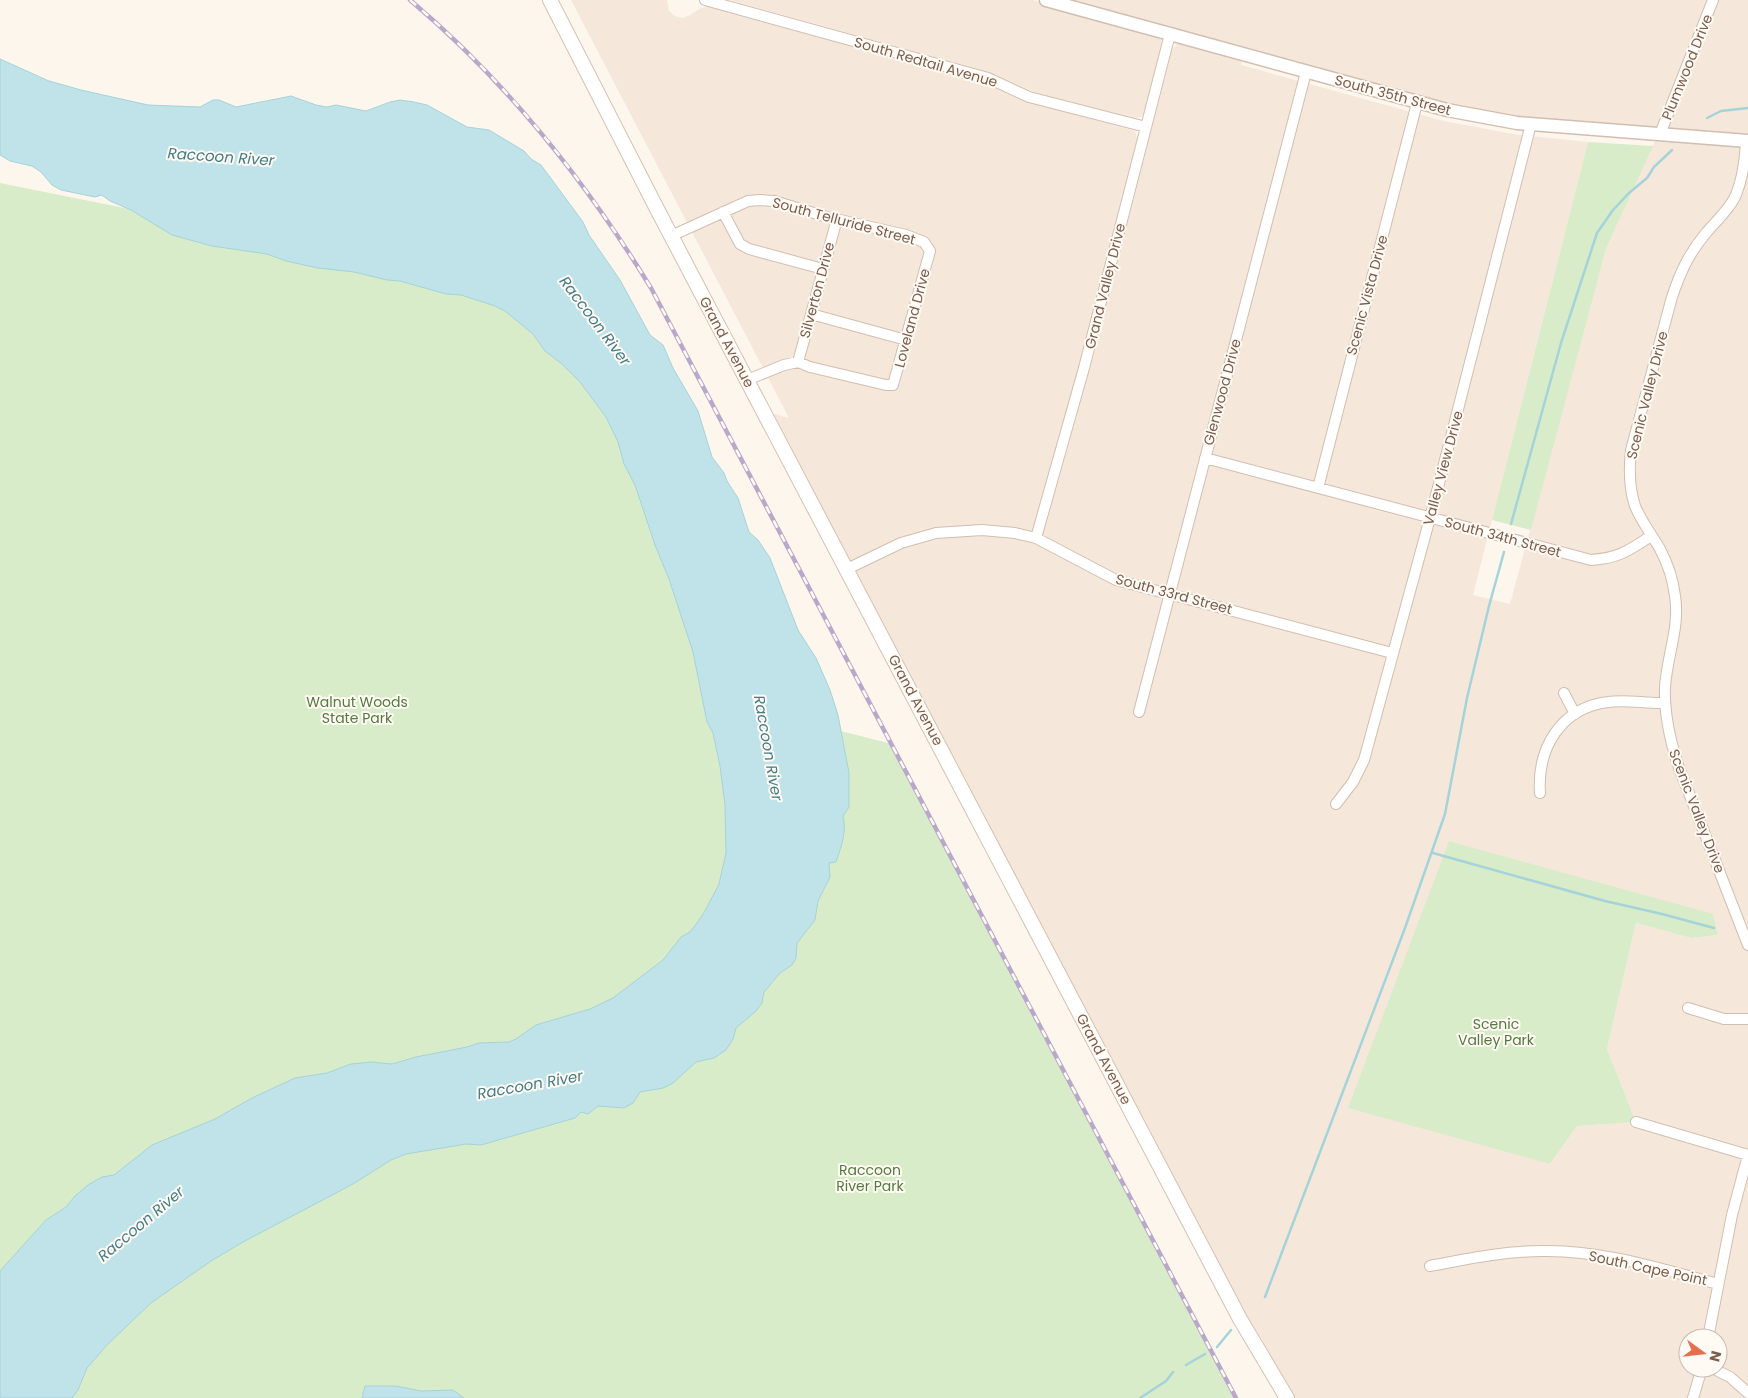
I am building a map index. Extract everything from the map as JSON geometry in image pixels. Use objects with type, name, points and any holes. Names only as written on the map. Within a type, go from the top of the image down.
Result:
[{"type":"main road","name":"Grand Avenue","points":[[550,0],[671,236],[1240,1319],[1287,1398]]},
{"type":"street","name":"South Redtail Avenue","points":[[705,0],[988,78],[1029,97],[1146,127]]},
{"type":"street","name":"South 35th Street","points":[[1046,0],[1417,103],[1457,112],[1531,124],[1747,141]]},
{"type":"street","name":"Plumwood Drive","points":[[1660,134],[1713,0]]},
{"type":"street","name":"Grand Valley Drive","points":[[1036,538],[1084,368],[1170,34]]},
{"type":"street","name":"Glenwood Drive","points":[[1139,712],[1306,72]]},
{"type":"street","name":"Scenic Vista Drive","points":[[1318,488],[1417,103]]},
{"type":"street","name":"Valley View Drive","points":[[1336,804],[1353,782],[1364,760],[1430,518],[1531,124]]},
{"type":"street","name":"Scenic Valley Drive","points":[[1747,141],[1741,181],[1734,199],[1723,215],[1706,232],[1688,257],[1680,273],[1631,450],[1629,467],[1630,485],[1636,506],[1668,567],[1676,598],[1676,623],[1665,686],[1665,703],[1671,743],[1748,945]]},
{"type":"street","name":"South Telluride Street","points":[[671,236],[748,201],[760,200],[906,235],[924,242],[930,251]]},
{"type":"street","points":[[723,212],[740,244],[749,249],[823,269]]},
{"type":"street","name":"Silverton Drive","points":[[798,362],[837,219]]},
{"type":"street","name":"Loveland Drive","points":[[798,362],[810,367],[893,385],[930,251]]},
{"type":"street","points":[[811,314],[906,340]]},
{"type":"street","points":[[747,380],[784,365],[798,362]]},
{"type":"street","name":"South 34th Street","points":[[1205,458],[1591,560],[1608,559],[1629,552],[1651,536]]},
{"type":"street","name":"South 33rd Street","points":[[847,569],[901,543],[936,533],[982,530],[1015,533],[1036,538],[1116,580],[1392,653]]},
{"type":"street","points":[[1564,693],[1575,714]]},
{"type":"street","points":[[1540,793],[1540,768],[1544,753],[1556,731],[1575,714],[1594,705],[1606,702],[1665,703]]},
{"type":"street","points":[[1688,1008],[1724,1019],[1748,1018]]},
{"type":"street","points":[[1636,1122],[1748,1155],[1732,1215],[1710,1328]]},
{"type":"street","name":"South Cape Point","points":[[1430,1266],[1483,1256],[1545,1251],[1605,1256],[1718,1284]]},
{"type":"street","points":[[1728,1376],[1748,1393]]},
{"type":"street","points":[[1693,1398],[1699,1378]]},
{"type":"shaded area","points":[[571,0],[667,0],[669,11],[675,16],[682,18],[709,6],[982,81],[1036,104],[1135,131],[1138,140],[1046,487],[1056,490],[1088,377],[1172,50],[1177,44],[1184,43],[1242,59],[1241,65],[1444,121],[1513,134],[1588,142],[1473,595],[1510,604],[1606,249],[1656,139],[1748,145],[1748,1398],[1287,1398],[764,411],[789,418]],"holes":[[[1449,841],[1713,915],[1718,935],[1691,938],[1636,923],[1607,1049],[1636,1122],[1577,1126],[1550,1164]]]},
{"type":"shaded area","points":[[730,0],[1032,0],[1155,35],[1161,40],[1162,45],[1144,113],[1141,117],[1135,118],[1039,94],[978,69]]},
{"type":"shaded area","points":[[1064,0],[1748,0],[1748,141],[1517,123]]},
{"type":"green space","points":[[1588,142],[1653,146],[1606,249],[1531,530],[1492,520]]},
{"type":"green space","name":"Walnut Woods State Park","points":[[0,183],[269,237],[574,311],[734,718],[725,915],[686,978],[0,1323]]},
{"type":"green space","name":"Raccoon River Park","points":[[805,722],[892,744],[1236,1398],[16,1398],[216,1201],[624,1087]]},
{"type":"green space","name":"Scenic Valley Park","points":[[1449,841],[1713,914],[1718,935],[1691,938],[1636,923],[1607,1049],[1636,1122],[1577,1126],[1550,1164],[1348,1108]]},
{"type":"water","name":"Raccoon River","points":[[0,59],[49,81],[148,105],[200,107],[213,100],[219,100],[236,107],[291,96],[316,105],[327,107],[336,105],[366,111],[400,100],[414,102],[427,105],[467,127],[489,130],[524,151],[531,159],[541,165],[583,222],[589,235],[620,280],[650,335],[663,345],[673,368],[698,411],[712,457],[724,473],[738,498],[749,532],[758,540],[770,558],[798,630],[816,658],[830,690],[838,715],[849,773],[849,807],[843,816],[843,839],[836,862],[829,863],[830,877],[818,901],[815,920],[797,943],[796,958],[792,965],[780,973],[764,992],[762,1003],[756,1011],[736,1028],[733,1039],[726,1050],[714,1058],[696,1062],[673,1083],[663,1088],[640,1092],[633,1103],[624,1108],[598,1106],[588,1114],[581,1112],[575,1118],[481,1145],[466,1144],[406,1154],[391,1160],[353,1184],[211,1261],[151,1303],[107,1345],[87,1368],[78,1390],[72,1398],[0,1398],[0,1271],[46,1220],[66,1207],[88,1185],[102,1177],[114,1175],[152,1145],[215,1119],[252,1098],[295,1078],[327,1073],[351,1064],[371,1062],[392,1064],[479,1043],[509,1042],[536,1025],[590,1009],[613,998],[663,960],[681,937],[690,932],[705,911],[719,884],[726,853],[725,805],[720,766],[713,733],[707,722],[693,652],[669,579],[655,545],[635,485],[624,464],[618,442],[606,417],[580,382],[562,364],[545,351],[533,334],[505,311],[495,306],[461,295],[446,294],[400,281],[387,280],[354,272],[318,268],[286,261],[267,254],[212,246],[172,235],[102,195],[95,197],[61,190],[52,185],[41,172],[32,166],[10,161],[0,155]]},
{"type":"water","points":[[365,1386],[396,1386],[421,1391],[453,1390],[464,1398],[362,1398]]},
{"type":"waterway","points":[[1707,118],[1721,111],[1748,108]]},
{"type":"waterway","points":[[1511,524],[1561,343],[1597,233],[1613,210],[1647,178],[1654,167],[1672,150]]},
{"type":"waterway","points":[[1265,1297],[1405,928],[1445,814],[1467,698],[1504,552]]},
{"type":"waterway","points":[[1433,853],[1605,901],[1714,928]]},
{"type":"waterway","points":[[1217,1347],[1231,1330]]},
{"type":"waterway","points":[[1186,1365],[1205,1354]]},
{"type":"waterway","points":[[1140,1398],[1166,1381],[1173,1372]]},
{"type":"railway","points":[[410,0],[479,64],[542,134],[599,209],[651,288],[1236,1398]]}]
